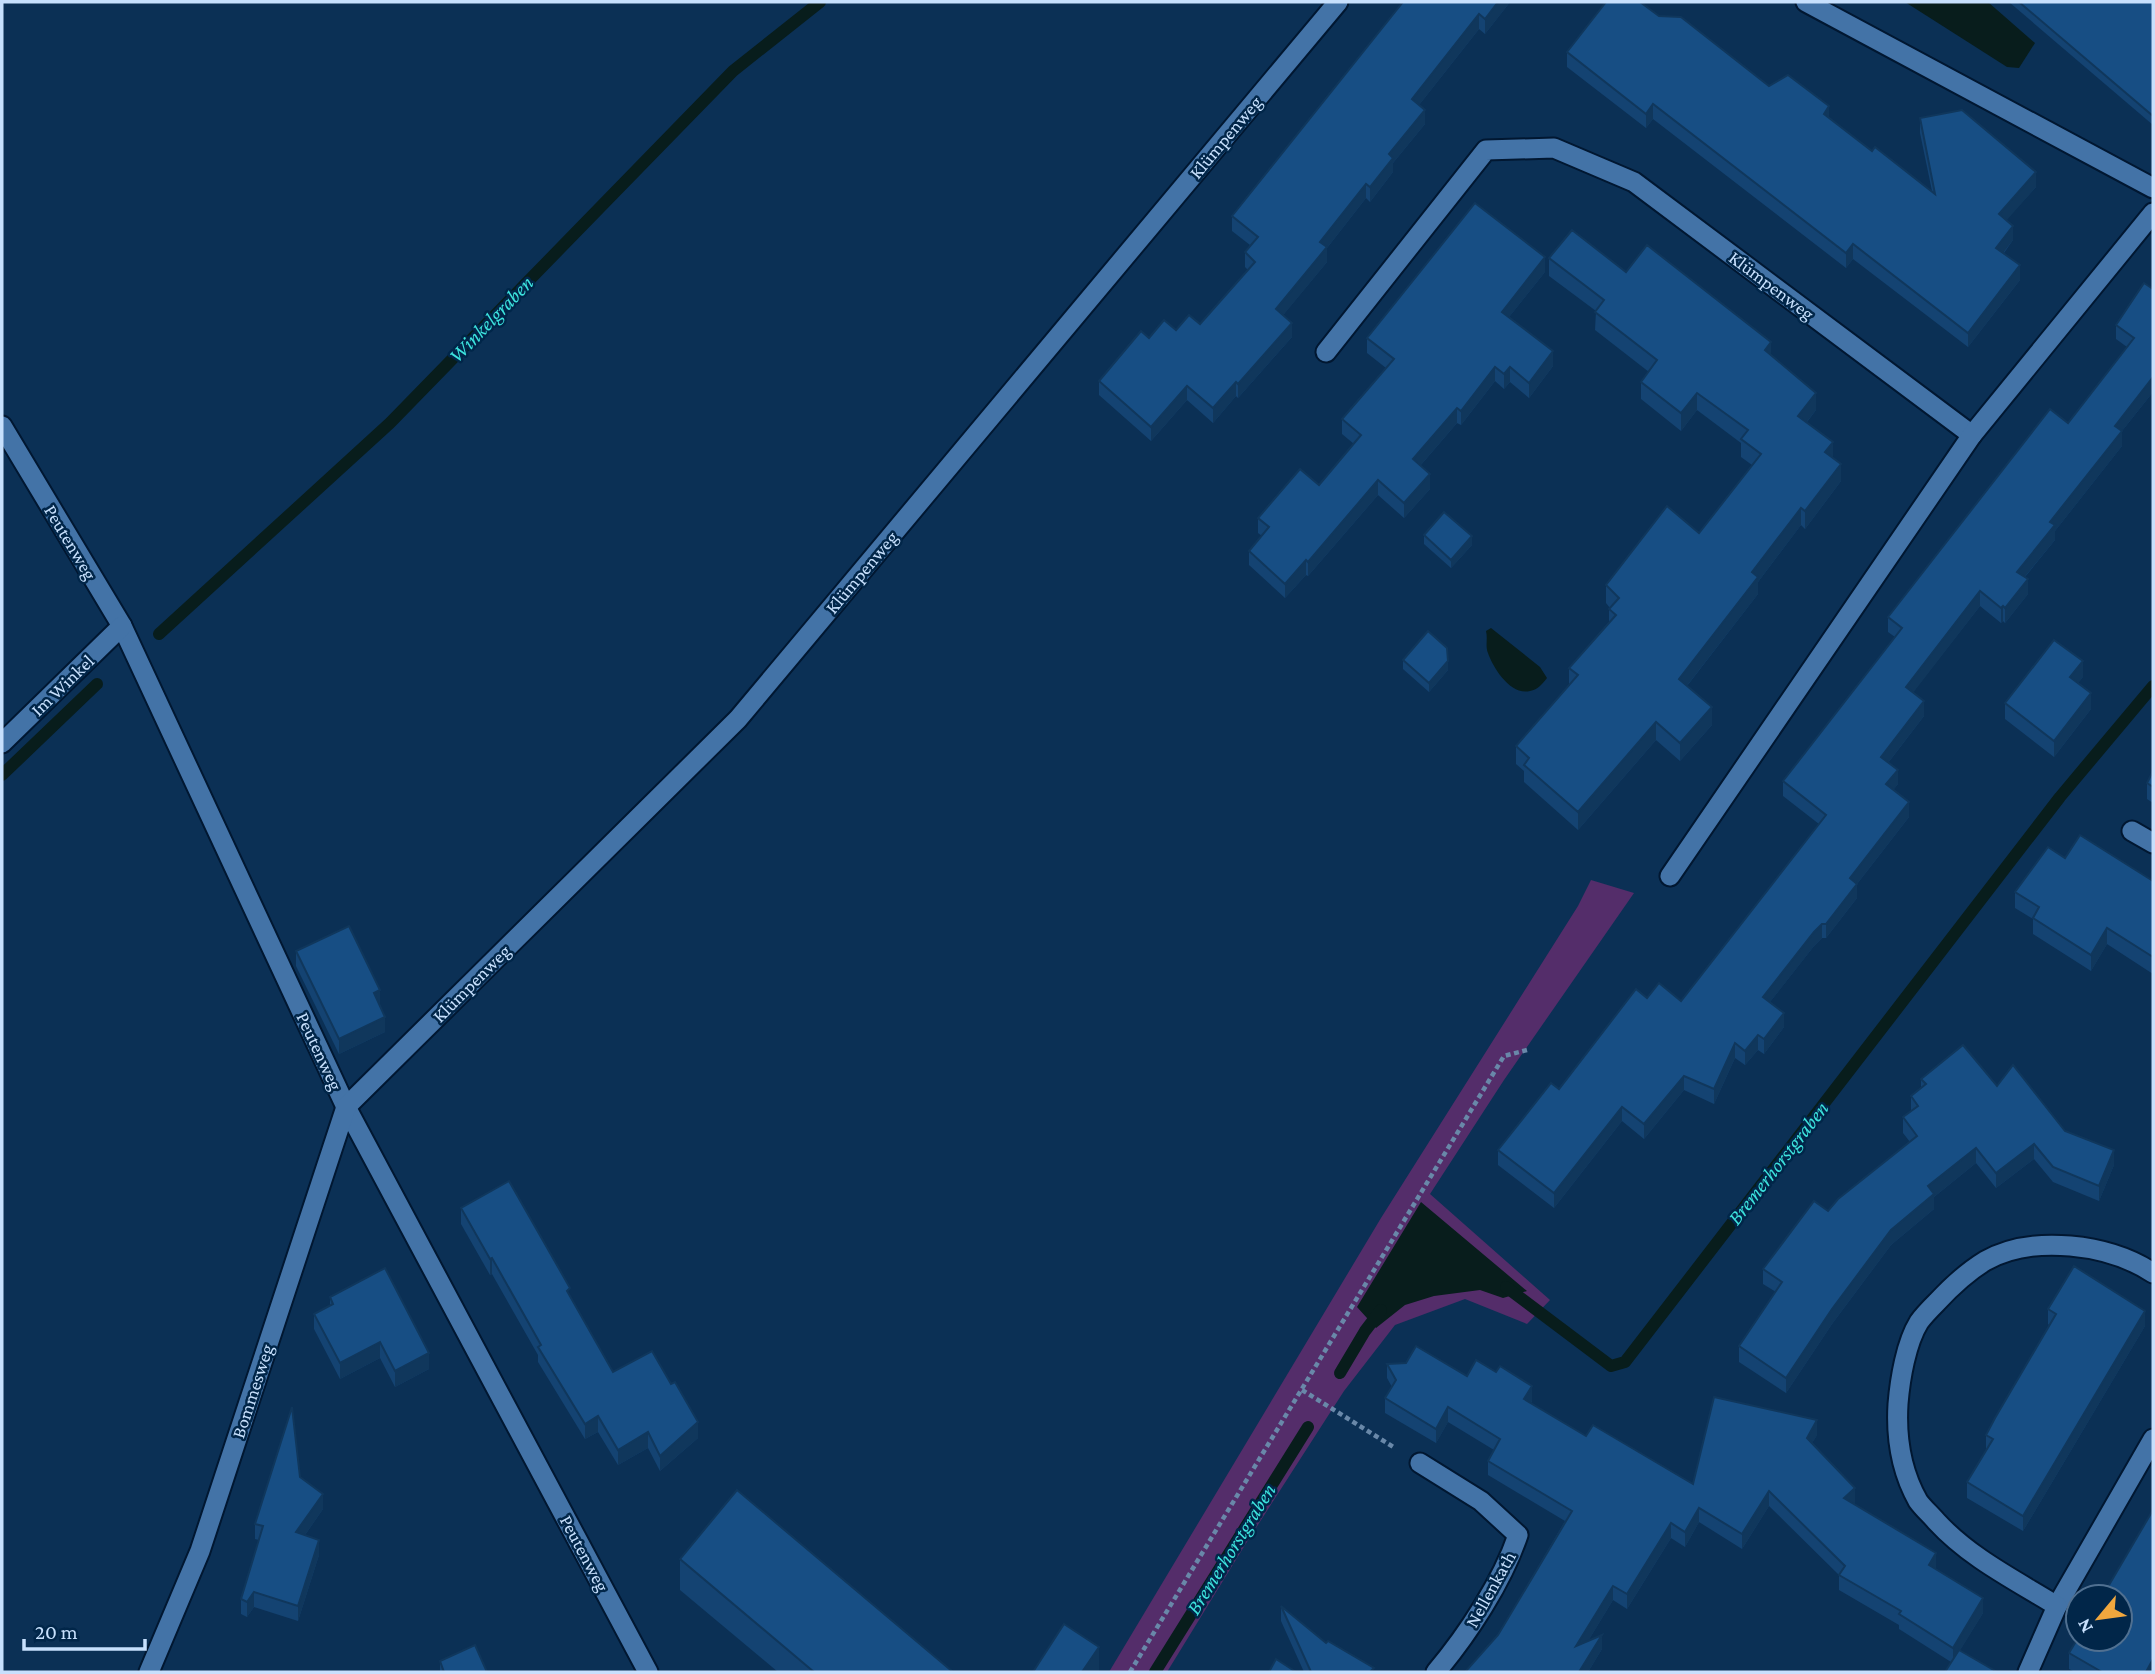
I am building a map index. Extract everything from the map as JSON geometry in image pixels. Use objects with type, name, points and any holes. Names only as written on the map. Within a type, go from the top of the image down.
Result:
[{"type":"street","name":"Klümpenweg","points":[[346,1107],[738,719],[1338,2]]},
{"type":"street","points":[[1809,2],[2153,188]]},
{"type":"street","name":"Klümpenweg","points":[[1326,352],[1486,150],[1554,148],[1634,182],[1972,435]]},
{"type":"street","points":[[1670,876],[1972,435],[2153,213]]},
{"type":"street","name":"Peutenweg","points":[[2,426],[122,626],[346,1107],[649,1672]]},
{"type":"street","name":"Im Winkel","points":[[2,743],[122,626]]},
{"type":"street","points":[[2132,831],[2153,844]]},
{"type":"street","name":"Bommesweg","points":[[149,1672],[200,1550],[346,1107]]},
{"type":"street","points":[[2057,1606],[1979,1559],[1946,1532],[1919,1502],[1903,1467],[1897,1429],[1900,1373],[1919,1323],[1950,1287],[1987,1261],[2023,1248],[2065,1245],[2106,1252],[2143,1266],[2153,1273]]},
{"type":"street","points":[[2028,1672],[2057,1606],[2153,1439]]},
{"type":"street","name":"Nellenkath","points":[[1420,1463],[1481,1501],[1518,1535],[1509,1560],[1495,1584],[1461,1639],[1436,1672]]},
{"type":"path","points":[[1130,1672],[1504,1056],[1527,1050]]},
{"type":"path","points":[[1301,1390],[1420,1463]]},
{"type":"shaded area","points":[[1905,2],[1988,2],[2035,43],[2019,68],[2007,67]]},
{"type":"shaded area","points":[[1491,628],[1540,667],[1547,678],[1538,688],[1530,691],[1516,689],[1498,673],[1487,650],[1486,631]]},
{"type":"shaded area","points":[[1591,880],[1634,893],[1504,1080],[1430,1194],[1550,1300],[1527,1324],[1465,1299],[1395,1325],[1344,1391],[1167,1672],[1109,1672],[1381,1218],[1578,906]]},
{"type":"shaded area","points":[[1421,1202],[1527,1291],[1503,1298],[1480,1290],[1434,1296],[1405,1305],[1376,1328],[1357,1307]]},
{"type":"building","points":[[1403,2],[1498,2],[1485,19],[1479,14],[1412,99],[1425,110],[1389,154],[1393,158],[1370,187],[1366,184],[1320,242],[1327,247],[1276,309],[1292,323],[1213,408],[1187,386],[1151,427],[1099,381],[1141,331],[1149,338],[1164,320],[1176,330],[1189,315],[1200,324],[1255,262],[1245,252],[1258,237],[1232,216]]},
{"type":"building","points":[[1606,2],[1640,2],[1659,16],[1681,17],[1769,86],[1788,75],[1829,106],[1824,114],[1872,151],[1875,147],[1935,194],[1920,118],[1962,110],[2036,172],[1999,214],[2013,226],[1996,248],[2020,265],[1968,333],[1853,244],[1846,253],[1653,104],[1646,114],[1567,52]]},
{"type":"building","points":[[2019,2],[2153,2],[2153,116]]},
{"type":"building","points":[[1475,203],[1545,257],[1502,312],[1553,351],[1529,383],[1510,367],[1504,374],[1495,367],[1461,411],[1457,408],[1413,459],[1430,474],[1404,503],[1378,480],[1308,562],[1306,560],[1285,584],[1249,551],[1269,527],[1258,518],[1300,469],[1319,485],[1361,435],[1342,419],[1394,359],[1367,338]]},
{"type":"building","points":[[1572,230],[1626,272],[1647,245],[1771,342],[1765,350],[1816,393],[1798,416],[1833,442],[1825,452],[1841,464],[1805,511],[1801,508],[1752,572],[1758,577],[1679,679],[1712,707],[1680,743],[1656,722],[1578,812],[1524,765],[1529,758],[1516,746],[1578,675],[1569,668],[1616,615],[1609,609],[1619,598],[1606,585],[1667,506],[1699,533],[1761,454],[1741,439],[1748,430],[1697,393],[1681,413],[1641,382],[1657,360],[1595,312],[1604,300],[1549,258]]},
{"type":"building","points":[[2144,283],[2153,289],[2153,377],[2115,426],[2122,431],[2050,522],[2055,525],[2017,572],[2028,579],[2005,608],[2001,608],[1980,591],[1906,687],[1924,701],[1881,757],[1898,770],[1886,784],[1909,802],[1850,878],[1857,884],[1826,924],[1822,924],[1814,932],[1763,997],[1784,1013],[1764,1039],[1758,1035],[1745,1051],[1735,1043],[1714,1089],[1684,1076],[1644,1124],[1622,1107],[1554,1193],[1498,1150],[1551,1083],[1559,1089],[1636,989],[1647,998],[1659,983],[1681,1001],[1826,815],[1783,781],[1902,628],[1888,617],[2050,409],[2068,423],[2134,338],[2116,325]]},
{"type":"building","points":[[1444,512],[1472,536],[1451,560],[1424,535]]},
{"type":"building","points":[[1428,631],[1447,648],[1448,661],[1429,683],[1403,660]]},
{"type":"building","points":[[2054,640],[2083,661],[2070,677],[2091,693],[2054,741],[2005,703]]},
{"type":"building","points":[[2153,771],[2153,787],[2147,783]]},
{"type":"building","points":[[2080,835],[2153,881],[2153,957],[2107,928],[2091,955],[2033,918],[2039,907],[2015,892],[2048,847],[2065,858]]},
{"type":"building","points":[[349,926],[380,990],[374,993],[385,1017],[339,1039],[296,951]]},
{"type":"building","points":[[1963,1045],[1997,1086],[2013,1065],[2065,1131],[2114,1150],[2099,1186],[2053,1167],[2034,1144],[1996,1173],[1976,1148],[1928,1186],[1934,1194],[1891,1230],[1832,1309],[1786,1378],[1739,1346],[1782,1282],[1763,1269],[1814,1201],[1828,1211],[1838,1199],[1917,1136],[1903,1117],[1918,1106],[1911,1096],[1926,1084],[1921,1079]]},
{"type":"building","points":[[509,1181],[570,1288],[567,1291],[613,1372],[652,1351],[671,1384],[675,1382],[698,1422],[660,1456],[648,1432],[618,1450],[598,1416],[585,1424],[538,1347],[541,1345],[461,1208]]},
{"type":"building","points":[[2074,1266],[2145,1311],[2023,1516],[1967,1482],[1993,1439],[1986,1435],[1995,1418],[2056,1314],[2048,1309]]},
{"type":"building","points":[[385,1268],[429,1353],[395,1371],[380,1342],[340,1363],[314,1314],[333,1304],[330,1297]]},
{"type":"building","points":[[1416,1346],[1467,1376],[1476,1360],[1496,1372],[1500,1366],[1532,1386],[1524,1399],[1586,1436],[1593,1425],[1693,1484],[1714,1397],[1817,1420],[1807,1438],[1855,1488],[1844,1498],[1936,1553],[1929,1565],[1983,1598],[1953,1648],[1899,1614],[1901,1611],[1839,1575],[1845,1566],[1769,1491],[1742,1534],[1699,1508],[1685,1532],[1671,1523],[1627,1594],[1613,1586],[1576,1646],[1602,1635],[1579,1672],[1465,1672],[1498,1635],[1572,1511],[1488,1461],[1500,1439],[1448,1407],[1436,1429],[1385,1398],[1396,1380],[1387,1364],[1406,1363]]},
{"type":"building","points":[[292,1407],[300,1477],[323,1494],[296,1532],[319,1540],[298,1606],[254,1592],[247,1602],[241,1599],[263,1526],[255,1524]]},
{"type":"building","points":[[737,1490],[953,1672],[814,1672],[680,1559]]},
{"type":"building","points":[[2153,1510],[2153,1659],[2146,1672],[2102,1672],[2069,1653],[2134,1653],[2134,1583],[2110,1583]]},
{"type":"building","points":[[1281,1606],[1326,1643],[1328,1641],[1374,1668],[1370,1672],[1311,1672]]},
{"type":"building","points":[[1064,1624],[1099,1647],[1082,1672],[1033,1672]]},
{"type":"building","points":[[475,1645],[487,1672],[444,1672],[440,1661]]},
{"type":"building","points":[[1959,1650],[1997,1672],[1945,1672]]},
{"type":"building","points":[[1276,1659],[1296,1672],[1269,1672]]},
{"type":"waterway","name":"Winkelgraben","points":[[159,634],[390,423],[733,71],[820,2]]},
{"type":"waterway","name":"Winkelgraben","points":[[2,775],[97,684]]},
{"type":"waterway","name":"Bremerhorstgraben","points":[[1506,1287],[1611,1366],[1625,1362],[2060,797],[2153,686]]},
{"type":"waterway","name":"Bremerhorstgraben","points":[[1340,1373],[1381,1310]]},
{"type":"waterway","name":"Bremerhorstgraben","points":[[1155,1672],[1308,1427]]}]
